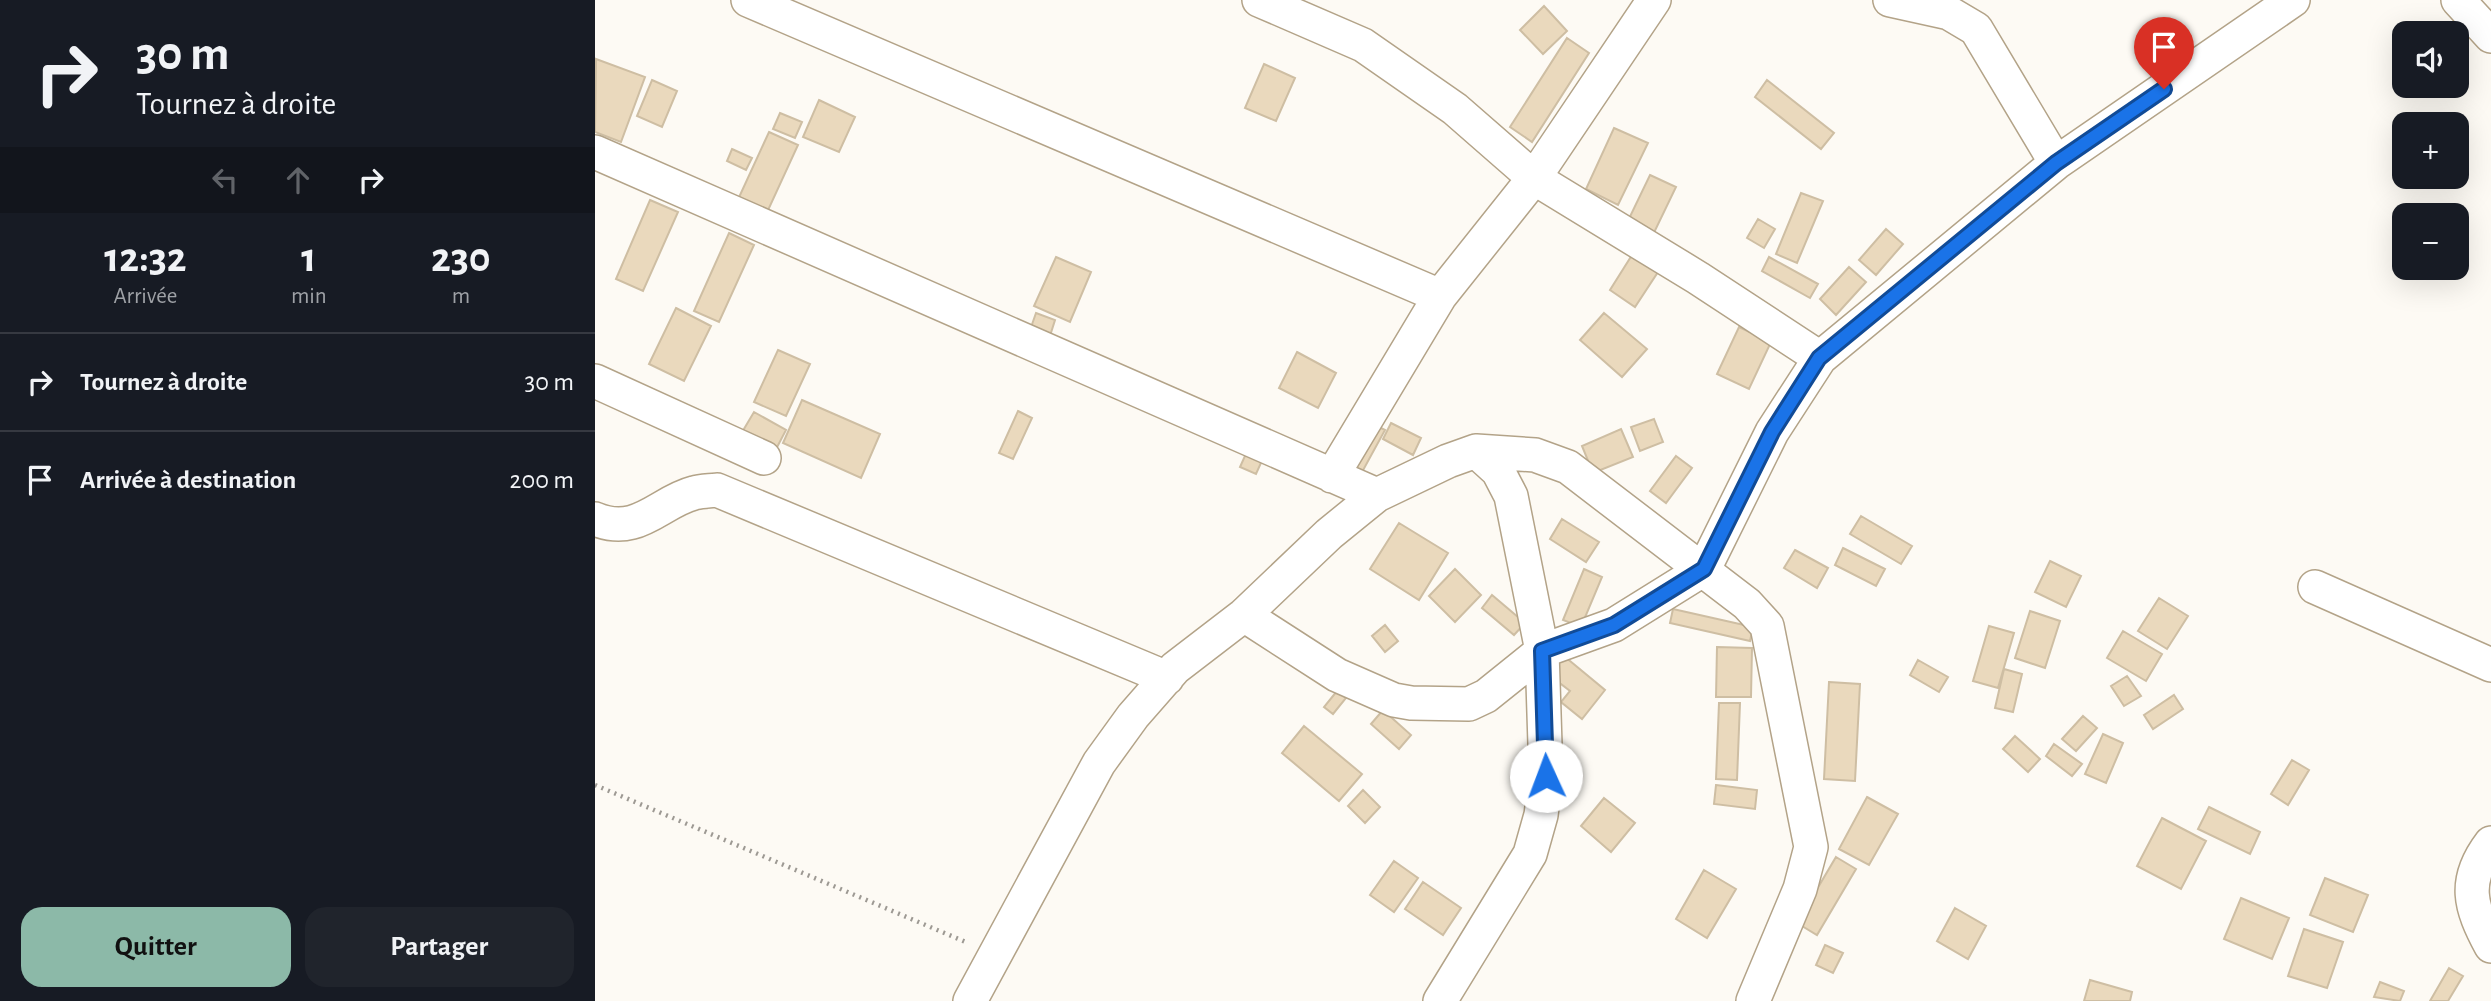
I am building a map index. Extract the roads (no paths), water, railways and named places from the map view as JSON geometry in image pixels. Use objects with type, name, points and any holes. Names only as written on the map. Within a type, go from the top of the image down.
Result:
[{"type":"street","points":[[748,0],[1440,296]]},
{"type":"street","points":[[1259,0],[1363,45],[1455,109],[1534,178],[1698,278],[1819,358]]},
{"type":"street","points":[[1332,476],[1440,296],[1534,178],[1654,0]]},
{"type":"street","points":[[1890,0],[1949,13],[1976,29],[2056,163]]},
{"type":"street","points":[[1244,615],[1337,675],[1394,700],[1411,704],[1469,704],[1486,696],[1542,651],[1614,625],[1704,569],[1772,432],[1819,358],[2056,163],[2293,0]]},
{"type":"street","points":[[2458,0],[2491,36]]},
{"type":"street","points":[[595,152],[1377,495]]},
{"type":"street","points":[[595,381],[764,458]]},
{"type":"street","points":[[1440,1001],[1530,853],[1541,815],[1546,776],[1542,651],[1511,496],[1498,471],[1476,451]]},
{"type":"street","points":[[970,1001],[1099,763],[1133,716],[1167,677],[1244,615],[1329,534],[1377,495],[1448,461],[1476,451],[1535,455],[1569,467],[1704,569],[1747,604],[1766,626],[1811,847],[1800,889],[1753,1001]]},
{"type":"street","points":[[595,519],[608,524],[648,518],[692,493],[717,490],[1167,677]]},
{"type":"street","points":[[2315,587],[2491,665]]},
{"type":"street","points":[[2491,843],[2476,862],[2472,892],[2474,915],[2491,946]]}]
